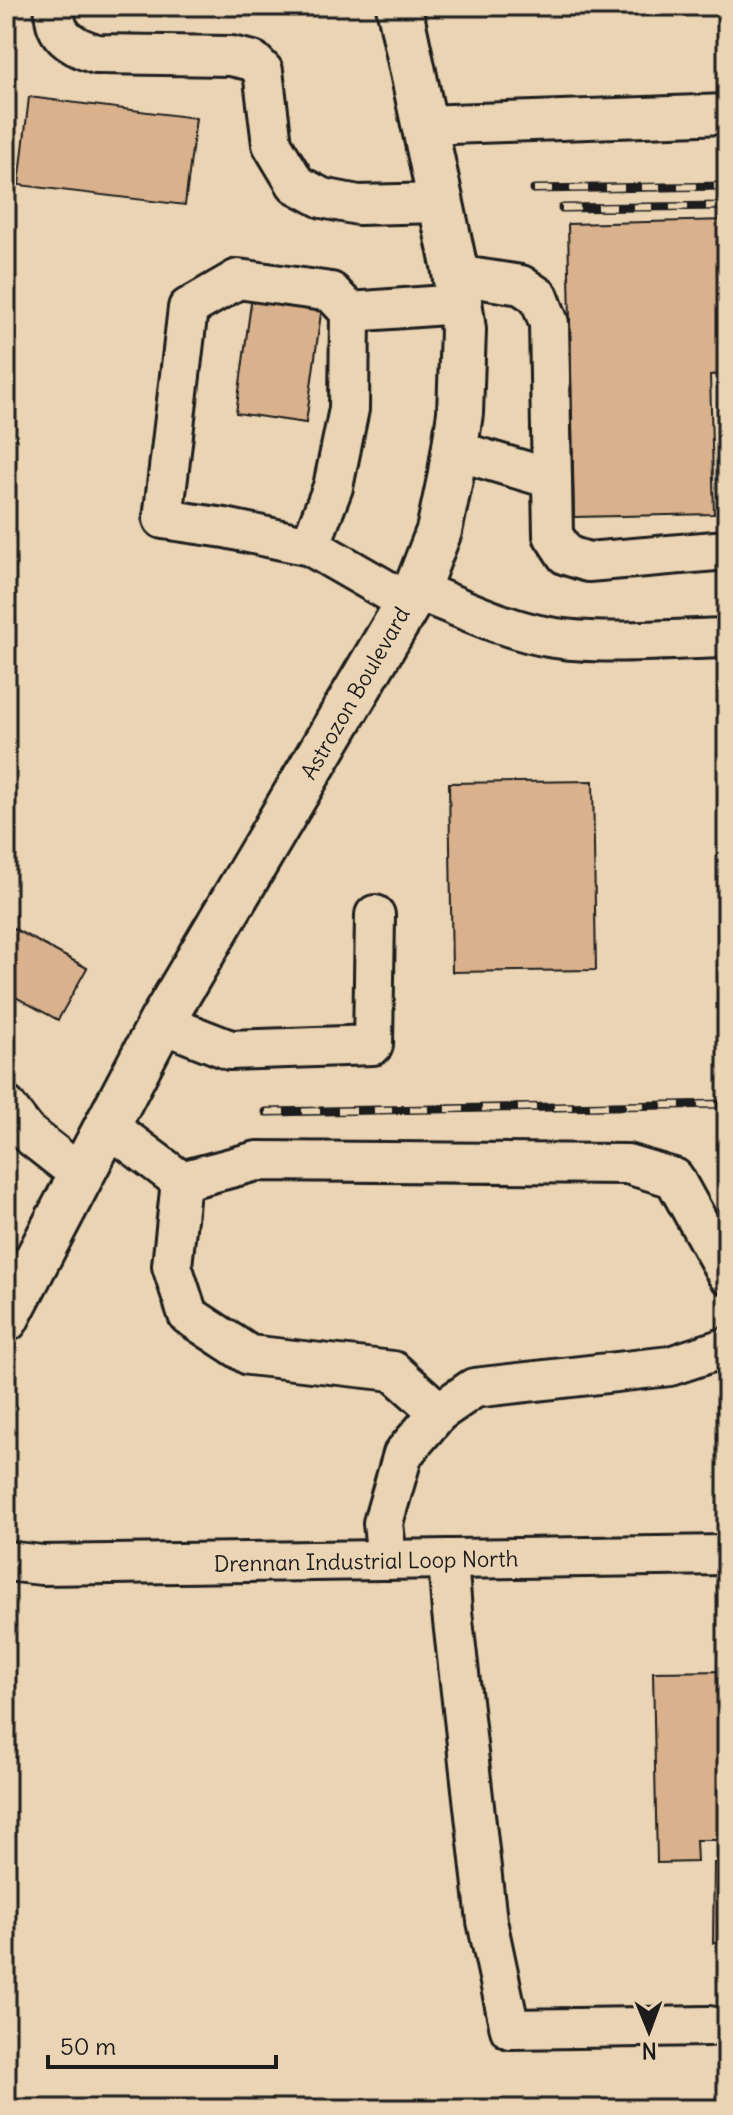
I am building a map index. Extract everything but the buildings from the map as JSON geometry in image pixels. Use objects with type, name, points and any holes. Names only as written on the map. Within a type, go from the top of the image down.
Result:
[{"type":"main road","name":"Astrozon Boulevard","points":[[6,1319],[161,1023],[412,597],[439,531],[460,413],[462,344],[458,290],[399,6]]},
{"type":"street","points":[[55,6],[54,16],[60,34],[76,48],[96,54],[231,56],[253,61],[263,71],[272,144],[296,184],[322,198],[372,205],[441,203]]},
{"type":"street","points":[[424,125],[727,114]]},
{"type":"street","points":[[310,546],[333,487],[349,409],[350,312],[331,292],[238,279],[188,308],[163,519],[310,546],[412,597],[551,638],[727,638]]},
{"type":"street","points":[[350,312],[458,290],[521,285],[539,297],[549,323],[553,535],[566,555],[588,562],[727,550]]},
{"type":"street","points":[[454,450],[552,479]]},
{"type":"street","points":[[161,1023],[230,1050],[373,1045],[375,915]]},
{"type":"street","points":[[6,1106],[26,1132],[82,1176]]},
{"type":"street","points":[[108,1126],[181,1181]]},
{"type":"street","points":[[181,1181],[257,1161],[627,1164],[674,1178],[727,1274]]},
{"type":"street","points":[[181,1181],[172,1266],[188,1315],[249,1355],[393,1371],[439,1412]]},
{"type":"street","points":[[387,1560],[383,1523],[403,1454],[439,1412],[474,1388],[670,1366],[727,1347]]},
{"type":"street","name":"Drennan Industrial Loop North","points":[[6,1561],[42,1565],[727,1555]]},
{"type":"street","points":[[448,1559],[487,1921],[510,2029],[709,2026]]},
{"type":"railway","points":[[534,189],[727,186]]},
{"type":"railway","points":[[562,208],[727,206]]},
{"type":"railway","points":[[266,1112],[727,1104]]}]
